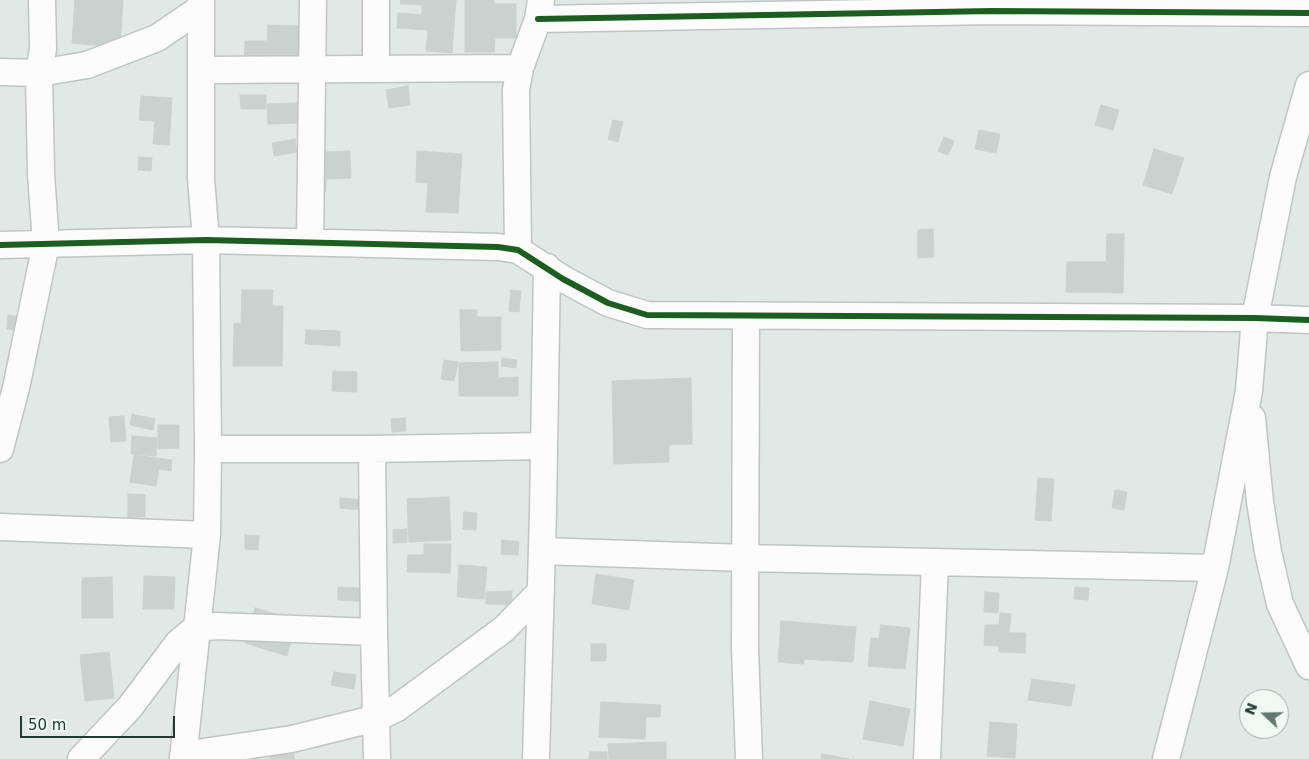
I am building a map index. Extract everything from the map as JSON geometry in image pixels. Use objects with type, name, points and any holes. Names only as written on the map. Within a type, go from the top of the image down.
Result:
[{"type":"street","points":[[0,449],[20,369],[46,244],[41,174],[39,73],[43,49],[42,0]]},
{"type":"street","points":[[310,242],[313,0]]},
{"type":"street","points":[[376,0],[376,69]]},
{"type":"street","points":[[4,70],[39,73],[87,65],[157,38],[201,4]]},
{"type":"street","points":[[201,4],[201,179],[206,240],[208,449],[206,536],[183,757],[292,740],[377,718],[397,708],[504,629],[541,591]]},
{"type":"street","points":[[518,250],[516,90],[520,68],[539,9],[947,6],[1309,13]]},
{"type":"street","points":[[201,70],[520,68]]},
{"type":"street","points":[[1166,759],[1215,568],[1249,391],[1255,318],[1283,177],[1309,85]]},
{"type":"street","points":[[0,245],[206,240],[470,245],[518,250],[563,279],[608,303],[647,315],[1255,318],[1309,320]]},
{"type":"street","points":[[536,759],[542,551],[546,267]]},
{"type":"street","points":[[746,316],[745,648],[749,759]]},
{"type":"street","points":[[1249,391],[1260,502],[1268,552],[1280,604],[1309,666]]},
{"type":"street","points":[[208,449],[544,446]]},
{"type":"street","points":[[372,449],[377,759]]},
{"type":"street","points":[[0,527],[206,536]]},
{"type":"street","points":[[542,551],[745,558],[1215,568]]},
{"type":"street","points":[[927,759],[934,562]]},
{"type":"street","points":[[81,759],[130,707],[178,643],[196,628],[216,626],[374,632]]},
{"type":"building","points":[[75,0],[123,0],[120,47],[72,43]]},
{"type":"building","points":[[401,0],[456,0],[452,53],[426,51],[428,30],[397,28],[398,13],[422,15],[422,5],[400,4]]},
{"type":"building","points":[[465,0],[494,0],[494,4],[516,4],[516,38],[495,38],[494,52],[465,52]]},
{"type":"building","points":[[268,25],[301,26],[300,64],[244,63],[245,41],[267,41]]},
{"type":"building","points":[[408,86],[410,105],[389,108],[386,90]]},
{"type":"building","points":[[240,95],[266,95],[266,109],[241,109]]},
{"type":"building","points":[[141,96],[172,98],[169,145],[153,144],[155,121],[139,120]]},
{"type":"building","points":[[298,103],[298,123],[268,124],[267,104]]},
{"type":"building","points":[[1101,105],[1119,110],[1113,130],[1095,125]]},
{"type":"building","points":[[613,120],[623,122],[618,142],[608,139]]},
{"type":"building","points":[[979,130],[1000,134],[996,153],[975,149]]},
{"type":"building","points":[[944,137],[954,141],[948,155],[938,151]]},
{"type":"building","points":[[295,139],[297,152],[274,156],[272,143]]},
{"type":"building","points":[[1154,149],[1184,158],[1172,194],[1143,185]]},
{"type":"building","points":[[350,151],[351,178],[326,179],[326,191],[305,191],[304,153]]},
{"type":"building","points":[[417,151],[462,154],[458,213],[426,212],[428,183],[416,182]]},
{"type":"building","points":[[139,157],[152,158],[151,171],[138,170]]},
{"type":"building","points":[[933,229],[934,257],[918,258],[918,230]]},
{"type":"building","points":[[1107,234],[1124,234],[1123,293],[1066,292],[1067,262],[1106,262]]},
{"type":"building","points":[[242,290],[273,290],[272,306],[283,306],[282,366],[233,366],[234,323],[241,324]]},
{"type":"building","points":[[511,290],[521,291],[519,312],[509,311]]},
{"type":"building","points":[[460,310],[477,310],[477,317],[501,317],[501,350],[461,351]]},
{"type":"building","points":[[8,315],[23,317],[21,331],[7,329]]},
{"type":"building","points":[[306,330],[340,331],[340,346],[305,344]]},
{"type":"building","points":[[502,358],[517,360],[516,368],[501,366]]},
{"type":"building","points":[[444,360],[458,362],[454,381],[441,379]]},
{"type":"building","points":[[498,362],[498,378],[518,377],[518,396],[459,396],[459,363]]},
{"type":"building","points":[[333,371],[357,372],[357,392],[332,391]]},
{"type":"building","points":[[691,378],[692,444],[669,445],[669,462],[614,464],[612,381]]},
{"type":"building","points":[[132,414],[155,419],[153,430],[130,425]]},
{"type":"building","points":[[124,416],[126,441],[111,442],[109,417]]},
{"type":"building","points":[[405,418],[406,431],[392,432],[391,419]]},
{"type":"building","points":[[158,425],[179,425],[179,448],[158,449]]},
{"type":"building","points":[[132,436],[157,438],[156,456],[131,454]]},
{"type":"building","points":[[134,455],[172,460],[171,471],[159,469],[156,486],[130,482]]},
{"type":"building","points":[[1038,478],[1054,479],[1051,521],[1035,520]]},
{"type":"building","points":[[1115,490],[1127,492],[1124,510],[1112,508]]},
{"type":"building","points":[[128,494],[145,495],[145,517],[128,517]]},
{"type":"building","points":[[449,497],[451,540],[409,542],[407,499]]},
{"type":"building","points":[[340,498],[363,500],[362,510],[340,508]]},
{"type":"building","points":[[464,512],[477,513],[476,530],[463,529]]},
{"type":"building","points":[[407,529],[407,542],[393,543],[393,530]]},
{"type":"building","points":[[245,535],[259,536],[258,550],[245,549]]},
{"type":"building","points":[[502,540],[519,542],[518,555],[501,554]]},
{"type":"building","points":[[424,544],[451,544],[450,573],[407,572],[408,555],[424,555]]},
{"type":"building","points":[[459,565],[487,567],[484,599],[457,597]]},
{"type":"building","points":[[596,574],[634,580],[629,610],[592,604]]},
{"type":"building","points":[[144,576],[175,577],[174,609],[143,609]]},
{"type":"building","points":[[112,577],[113,618],[82,618],[82,578]]},
{"type":"building","points":[[338,587],[375,589],[374,602],[338,600]]},
{"type":"building","points":[[1075,587],[1089,588],[1088,600],[1074,599]]},
{"type":"building","points":[[512,591],[512,605],[486,604],[486,592]]},
{"type":"building","points":[[985,592],[999,593],[998,613],[984,612]]},
{"type":"building","points":[[255,608],[297,620],[287,656],[245,643]]},
{"type":"building","points":[[1000,613],[1011,614],[1009,633],[1026,633],[1025,653],[999,652],[999,646],[984,645],[985,625],[999,625]]},
{"type":"building","points":[[781,621],[856,627],[853,662],[804,659],[804,664],[778,662]]},
{"type":"building","points":[[881,625],[910,628],[905,669],[868,666],[871,638],[879,639]]},
{"type":"building","points":[[591,644],[606,644],[606,661],[591,661]]},
{"type":"building","points":[[109,652],[114,698],[85,701],[80,655]]},
{"type":"building","points":[[334,672],[356,675],[354,689],[331,685]]},
{"type":"building","points":[[1032,679],[1075,685],[1071,706],[1028,700]]},
{"type":"building","points":[[870,701],[910,709],[903,746],[863,739]]},
{"type":"building","points":[[601,702],[661,705],[660,717],[646,717],[645,739],[599,737]]},
{"type":"building","points":[[990,722],[1017,724],[1015,758],[987,756]]},
{"type":"building","points":[[666,742],[666,759],[609,759],[608,744]]},
{"type":"building","points":[[590,752],[607,752],[607,759],[589,759]]},
{"type":"building","points":[[271,753],[294,754],[294,759],[270,759]]},
{"type":"building","points":[[822,754],[849,759],[821,759]]},
{"type":"cycle path","points":[[538,19],[992,11],[1309,13]]},
{"type":"cycle path","points":[[0,245],[206,240],[498,247],[518,250],[563,279],[608,303],[647,315],[1255,318],[1309,320]]}]
